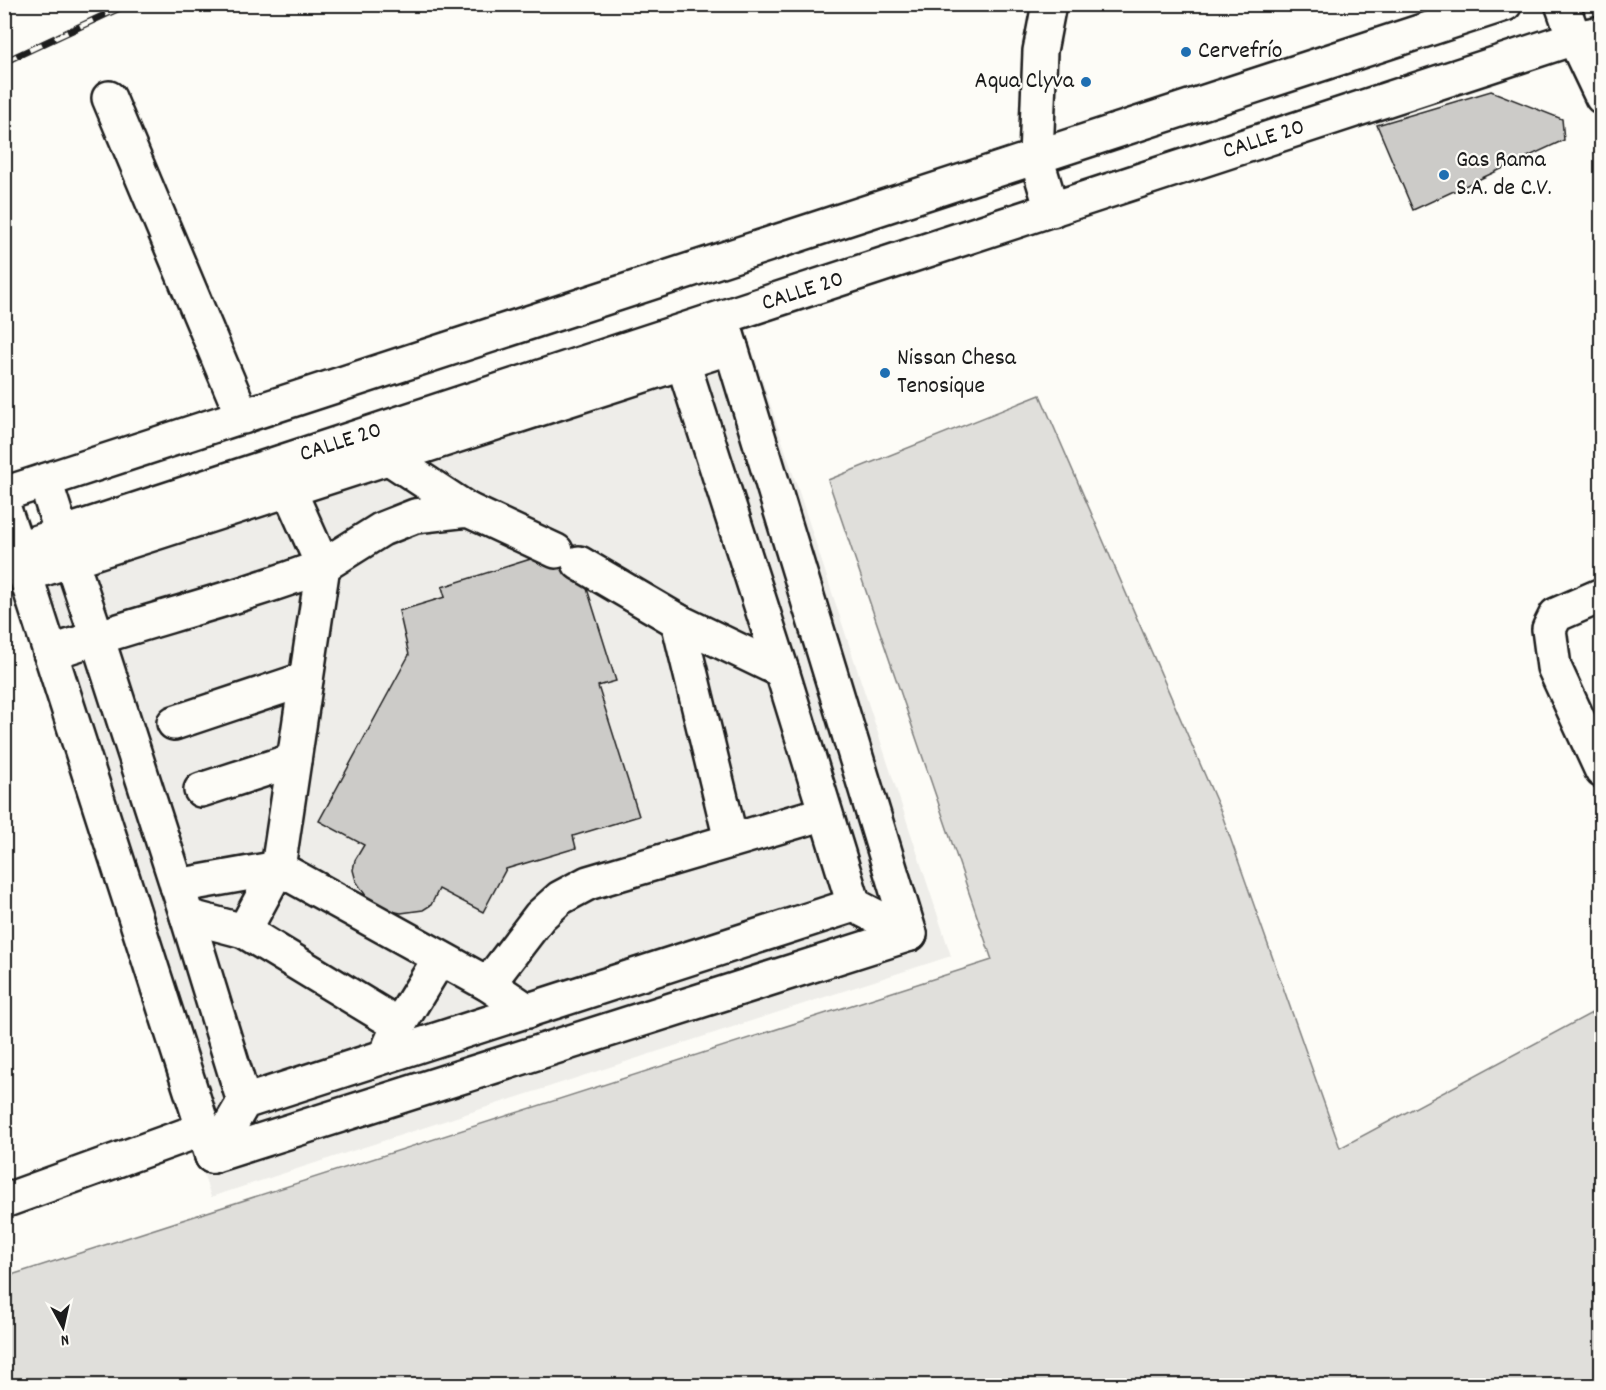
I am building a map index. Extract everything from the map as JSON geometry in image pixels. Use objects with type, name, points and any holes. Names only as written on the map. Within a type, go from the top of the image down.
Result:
[{"type":"main road","points":[[1049,4],[1040,51],[1036,157],[1052,210]]},
{"type":"main road","points":[[4,494],[1505,4]]},
{"type":"main road","points":[[1562,4],[1588,35],[1602,97]]},
{"type":"main road","name":"CALLE 20","points":[[16,559],[67,547],[726,333],[1052,210],[1588,35]]},
{"type":"main road","points":[[109,98],[243,417]]},
{"type":"main road","points":[[726,333],[910,934]]},
{"type":"main road","points":[[67,547],[289,490],[389,458],[678,349],[782,671],[854,905],[910,934]]},
{"type":"main road","points":[[389,458],[468,510],[567,557],[678,621],[782,671]]},
{"type":"main road","points":[[45,481],[182,901],[244,1102]]},
{"type":"main road","points":[[244,931],[278,868],[323,566],[289,490]]},
{"type":"main road","points":[[4,508],[16,559],[50,653],[208,1142]]},
{"type":"main road","points":[[50,653],[284,581],[323,566],[382,529],[415,516],[468,510]]},
{"type":"main road","points":[[1602,596],[1556,615],[1549,629],[1554,667],[1602,771]]},
{"type":"main road","points":[[678,621],[731,840]]},
{"type":"main road","points":[[174,723],[306,680]]},
{"type":"main road","points":[[201,790],[294,760]]},
{"type":"main road","points":[[488,984],[540,916],[560,898],[588,883],[825,813]]},
{"type":"main road","points":[[182,901],[278,868],[488,984],[528,1011]]},
{"type":"main road","points":[[182,901],[244,931],[399,1024]]},
{"type":"main road","points":[[208,1142],[244,1102],[854,905]]},
{"type":"main road","points":[[4,1201],[910,934]]},
{"type":"main road","points":[[386,1056],[399,1024],[440,958]]},
{"type":"shaded area","points":[[742,318],[951,956],[211,1197],[5,568]]},
{"type":"shaded area","points":[[1040,395],[1221,812],[1340,1148],[1601,1008],[1601,1385],[5,1385],[5,1277],[992,960],[828,480]]},
{"type":"building","name":"Gas Rama S.A. de C.V.","points":[[1491,91],[1562,119],[1564,140],[1413,210],[1377,125]]},
{"type":"building","points":[[574,547],[616,681],[598,686],[639,816],[573,836],[576,848],[506,869],[483,912],[439,889],[431,905],[423,910],[401,913],[386,910],[366,896],[356,881],[353,870],[355,860],[364,845],[319,821],[409,655],[399,611],[445,597],[442,587]]},
{"type":"railway","points":[[4,62],[128,4]]},
{"type":"place","name":"Cervefrío","points":[[1186,52]]},
{"type":"place","name":"Aqua Clyva","points":[[1086,82]]},
{"type":"place","name":"Gas Rama S.A. de C.V.","points":[[1444,175]]},
{"type":"place","name":"Nissan Chesa Tenosique","points":[[885,373]]}]
